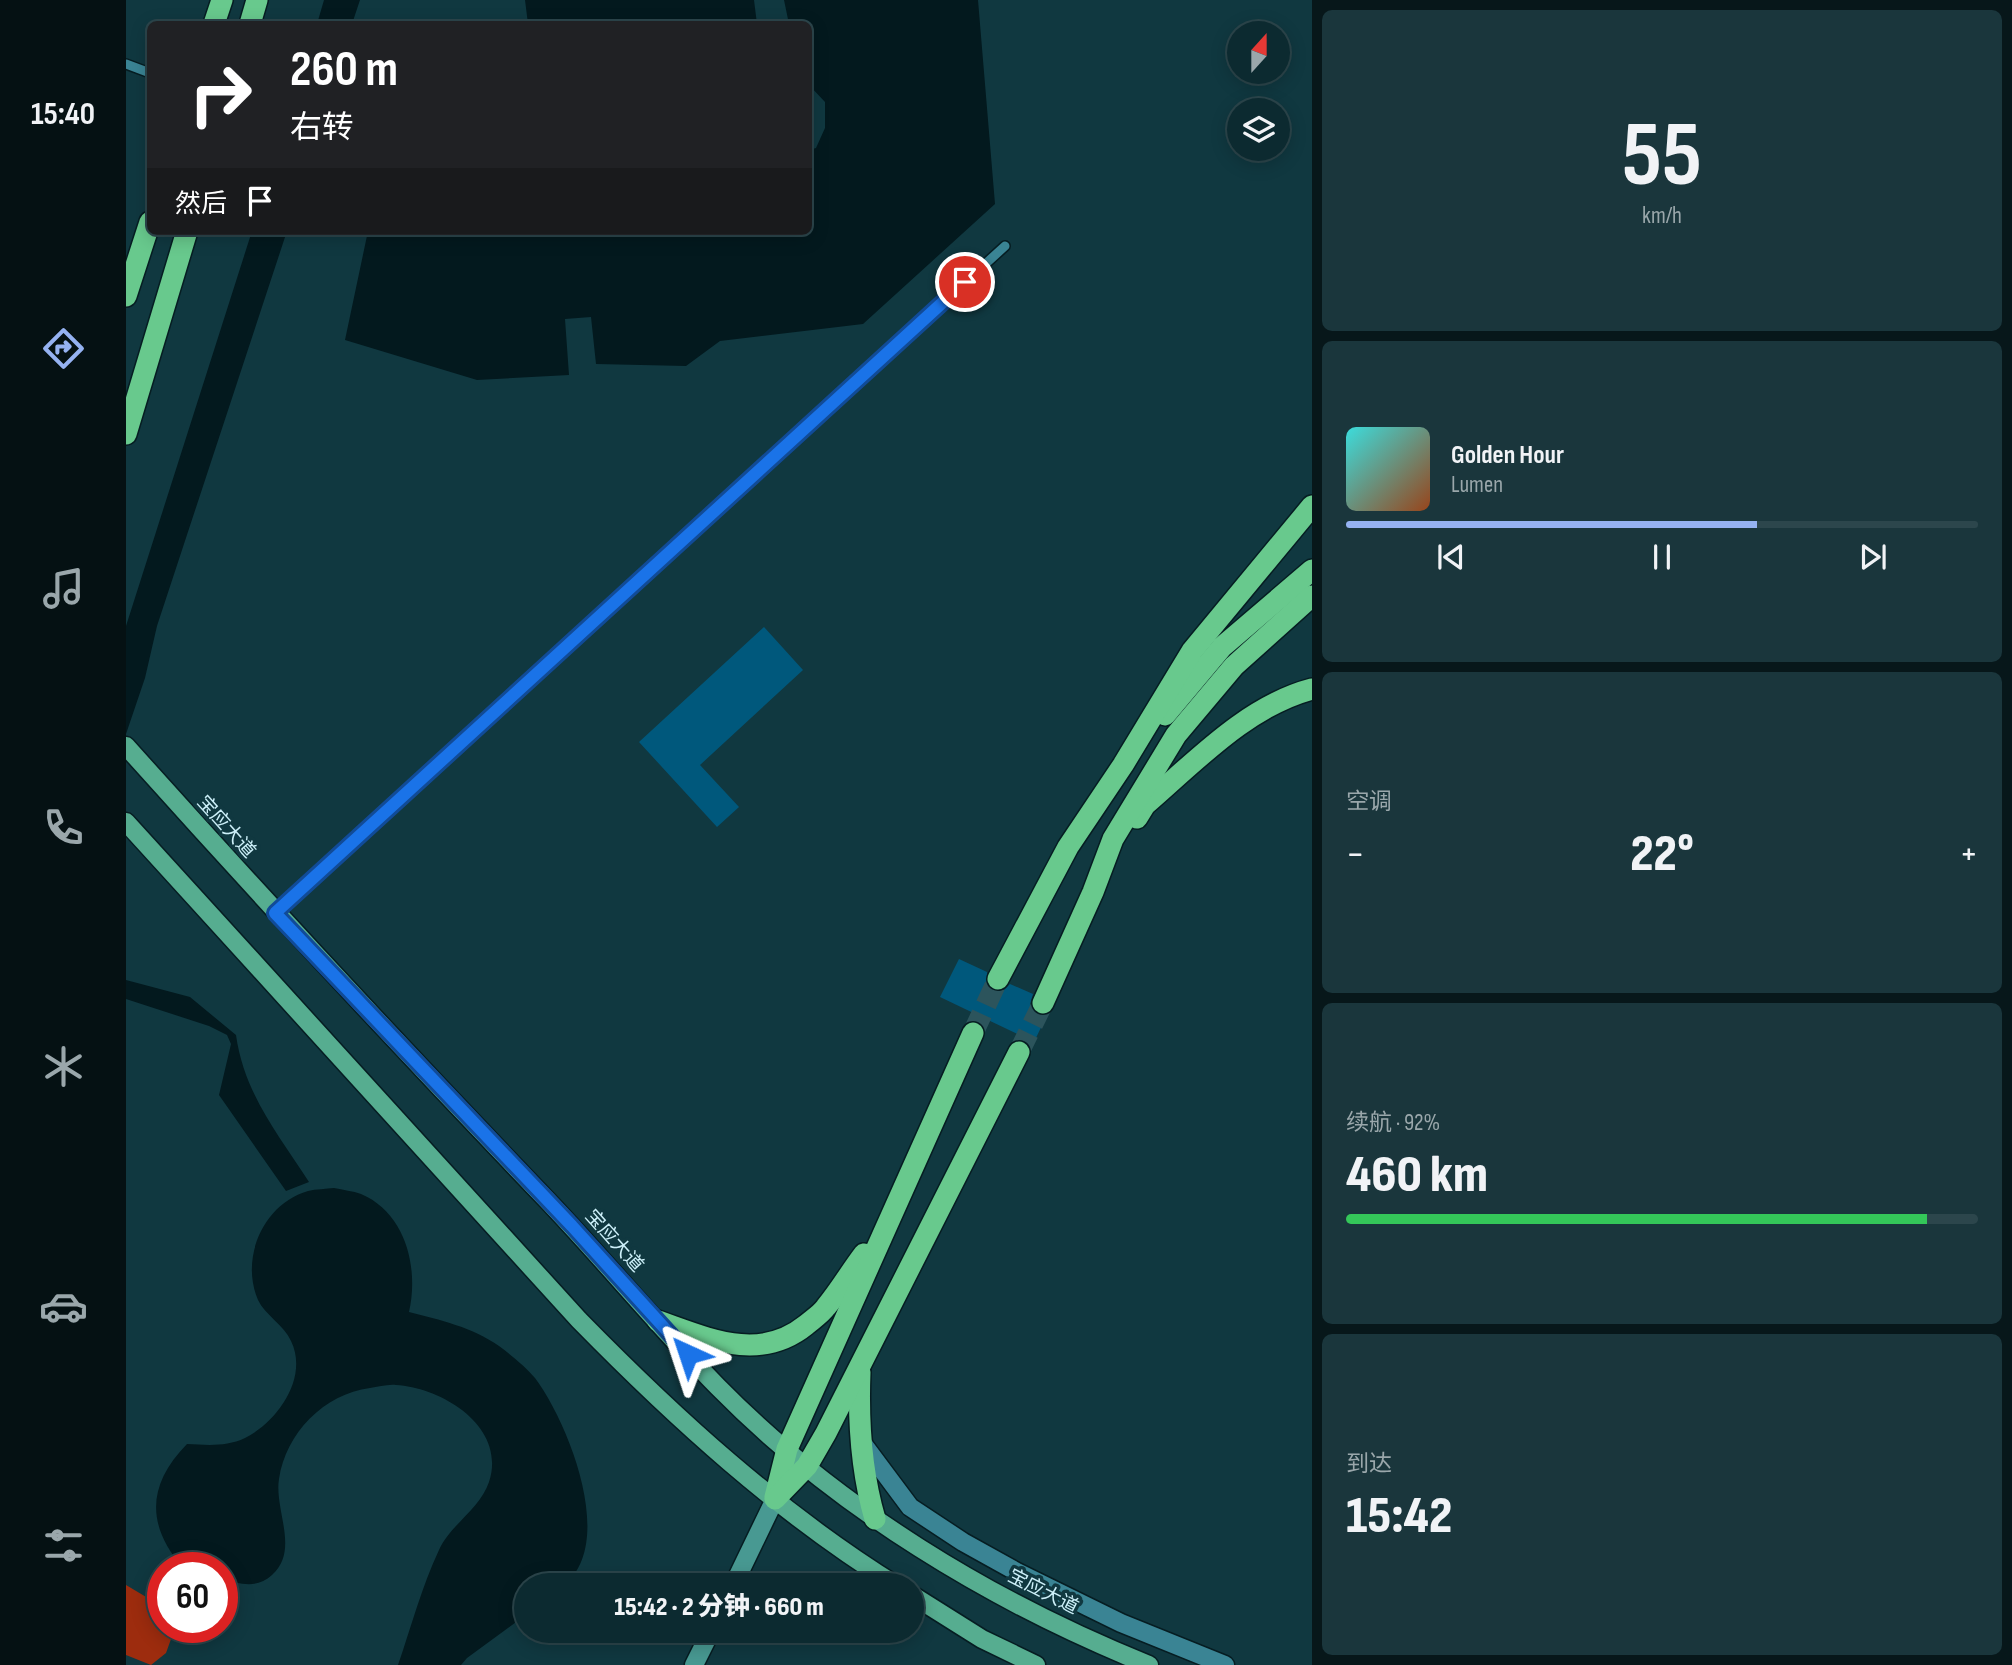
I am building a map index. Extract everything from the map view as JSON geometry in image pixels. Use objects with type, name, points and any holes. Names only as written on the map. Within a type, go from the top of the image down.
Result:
[{"type":"highway","points":[[215,21],[222,0]]},
{"type":"highway","points":[[251,21],[257,0]]},
{"type":"highway","points":[[126,296],[147,231]]},
{"type":"highway","points":[[126,434],[186,235]]},
{"type":"highway","points":[[998,979],[1068,847],[1124,765],[1192,651],[1312,506]]},
{"type":"highway","points":[[1124,765],[1222,647],[1312,570]]},
{"type":"highway","points":[[1043,1003],[1093,892],[1113,839],[1176,735],[1234,666],[1312,596]]},
{"type":"highway","points":[[1093,892],[1145,805],[1243,722],[1294,694],[1312,689]]},
{"type":"highway","points":[[775,1499],[787,1449],[973,1033]]},
{"type":"highway","points":[[775,1499],[807,1466],[1019,1052]]},
{"type":"highway","points":[[658,1321],[721,1343],[752,1346],[776,1342],[798,1331],[825,1309],[888,1222]]},
{"type":"highway","points":[[860,1366],[860,1440],[866,1488],[875,1519]]},
{"type":"main road","name":"宝应大道","points":[[126,746],[275,913],[572,1226],[719,1388],[807,1466],[875,1519],[1002,1596],[1052,1622],[1149,1665]]},
{"type":"main road","points":[[126,822],[579,1320],[657,1400],[723,1459],[876,1573]]},
{"type":"main road","points":[[924,1603],[982,1639],[1037,1665]]},
{"type":"street","points":[[860,1440],[910,1507],[963,1542],[1121,1623],[1225,1665]]},
{"type":"street","points":[[739,1573],[775,1499]]},
{"type":"street","points":[[694,1665],[705,1643]]},
{"type":"lane","points":[[126,64],[147,72]]},
{"type":"lane","points":[[275,913],[1005,246]]},
{"type":"shaded area","points":[[126,1585],[147,1597],[147,1643],[170,1643],[166,1653],[151,1665],[126,1655]]},
{"type":"water","points":[[324,0],[360,0],[353,21],[318,21]]},
{"type":"water","points":[[525,0],[754,0],[757,21],[528,21]]},
{"type":"water","points":[[784,0],[978,0],[995,204],[863,324],[720,341],[686,366],[596,364],[591,317],[565,319],[569,375],[477,380],[345,340],[367,235],[812,235],[812,149],[816,148],[825,128],[825,102],[812,88],[812,21],[788,21]]},
{"type":"water","points":[[251,235],[286,235],[157,626],[145,678],[126,734],[126,626]]},
{"type":"water","points":[[126,980],[190,997],[236,1035],[246,1076],[254,1094],[274,1130],[309,1182],[286,1191],[219,1095],[231,1044],[227,1035],[209,1026],[126,999]]},
{"type":"water","points":[[334,1188],[361,1194],[389,1214],[399,1228],[410,1260],[412,1295],[409,1312],[478,1334],[513,1357],[535,1378],[548,1398],[573,1452],[587,1513],[586,1541],[579,1566],[573,1573],[514,1573],[514,1624],[461,1665],[398,1665],[439,1550],[485,1492],[492,1462],[489,1444],[480,1428],[467,1414],[433,1394],[396,1385],[370,1388],[337,1398],[310,1418],[290,1446],[279,1479],[284,1554],[272,1575],[260,1582],[238,1583],[238,1552],[171,1552],[157,1521],[158,1490],[174,1459],[187,1444],[224,1444],[245,1438],[257,1431],[278,1410],[293,1384],[296,1355],[288,1335],[258,1300],[252,1267],[259,1235],[268,1220],[292,1198],[308,1191]]},
{"type":"building","points":[[764,627],[803,670],[700,765],[739,807],[717,827],[639,742]]},
{"type":"building","points":[[959,959],[987,972],[987,985],[992,991],[1004,990],[1010,984],[1033,994],[1030,1004],[1032,1010],[1038,1015],[1047,1015],[1034,1042],[940,997]]},
{"type":"tunnel","points":[[973,1033],[998,979]]},
{"type":"tunnel","points":[[1019,1052],[1043,1003]]},
{"type":"route","points":[[688,1354],[572,1226],[275,913],[965,282]]}]
